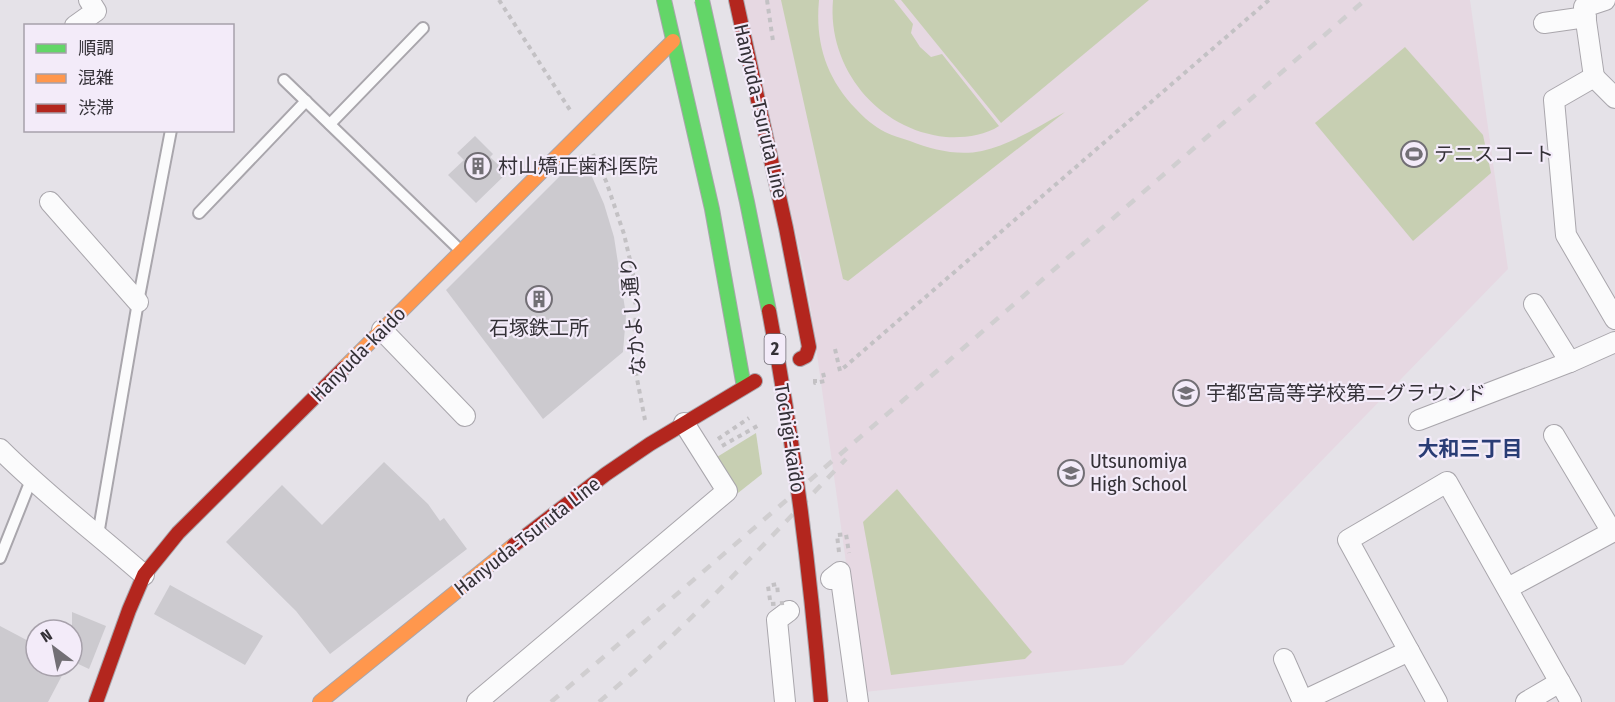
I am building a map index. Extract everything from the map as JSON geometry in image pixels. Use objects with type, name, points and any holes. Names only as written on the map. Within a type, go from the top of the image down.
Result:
[{"type":"main road","name":"Hanyuda-Tsuruta Line","points":[[320,702],[570,501],[641,450],[749,384],[712,208],[664,0]]},
{"type":"main road","name":"Tochigi-kaido","points":[[702,0],[745,195],[786,405],[811,578],[821,702]]},
{"type":"main road","name":"Hanyuda-Tsuruta Line","points":[[736,0],[784,217],[809,347],[806,356],[800,358]]},
{"type":"main road","name":"Hanyuda-kaido","points":[[96,702],[144,575],[178,533],[673,40]]},
{"type":"street","points":[[78,24],[96,11],[89,0]]},
{"type":"street","points":[[1544,23],[1605,0]]},
{"type":"street","points":[[1584,8],[1594,77],[1615,98]]},
{"type":"street","points":[[1594,77],[1554,100],[1564,224],[1566,235],[1615,319]]},
{"type":"street","points":[[50,202],[138,302]]},
{"type":"street","points":[[1534,304],[1570,362]]},
{"type":"street","points":[[382,330],[465,416]]},
{"type":"street","points":[[1419,420],[1570,362],[1615,342]]},
{"type":"street","points":[[477,702],[727,491],[684,423]]},
{"type":"street","points":[[1508,588],[1614,534],[1554,435]]},
{"type":"street","points":[[0,449],[31,480],[144,575]]},
{"type":"street","points":[[1437,702],[1348,540],[1447,482],[1571,702]]},
{"type":"street","points":[[831,579],[840,572],[858,702]]},
{"type":"street","points":[[784,604],[777,620],[785,702]]},
{"type":"street","points":[[1284,659],[1303,701],[1409,651]]},
{"type":"street","points":[[1526,702],[1560,682]]},
{"type":"lane","points":[[330,124],[423,28]]},
{"type":"lane","points":[[284,80],[461,251]]},
{"type":"lane","points":[[199,213],[306,101]]},
{"type":"lane","points":[[98,535],[138,302],[171,132]]},
{"type":"lane","points":[[0,558],[31,480]]},
{"type":"path","points":[[499,0],[576,120]]},
{"type":"path","points":[[840,371],[1269,0]]},
{"type":"path","name":"なかよし通り","points":[[592,152],[606,181],[633,273],[636,311],[633,358],[646,426]]},
{"type":"path","points":[[749,418],[718,439],[723,446],[759,425]]},
{"type":"path","points":[[777,584],[784,604],[771,603],[768,586],[777,584]]},
{"type":"shaded area","name":"Utsunomiya High School","points":[[742,0],[1470,0],[1508,269],[1123,665],[864,692],[807,282]]},
{"type":"green space","points":[[781,0],[819,0],[821,45],[830,72],[837,85],[859,112],[891,135],[937,149],[955,152],[982,151],[1015,139],[1065,112],[848,281],[843,279]]},
{"type":"green space","points":[[833,0],[894,0],[913,24],[911,33],[920,47],[931,57],[942,54],[999,126],[973,136],[946,137],[921,132],[879,109],[848,71],[833,25]]},
{"type":"green space","points":[[901,0],[1149,0],[1001,123]]},
{"type":"green space","name":"テニスコート","points":[[1405,47],[1483,135],[1491,173],[1413,241],[1315,123]]},
{"type":"green space","points":[[756,433],[762,474],[738,493],[717,457]]},
{"type":"green space","points":[[897,489],[1032,652],[1025,659],[891,675],[863,522]]},
{"type":"building","name":"村山矯正歯科医院","points":[[475,136],[493,154],[490,157],[507,173],[476,203],[448,175],[464,160],[457,153]]},
{"type":"building","name":"石塚鉄工所","points":[[582,154],[604,204],[614,237],[626,315],[623,352],[543,419],[446,290]]},
{"type":"building","points":[[384,462],[428,504],[440,521],[444,518],[467,549],[330,654],[296,611],[226,542],[282,485],[322,525]]},
{"type":"building","points":[[170,585],[263,636],[245,665],[154,614]]},
{"type":"building","points":[[72,612],[106,626],[89,669],[84,667],[84,618],[72,618]]},
{"type":"building","points":[[0,626],[24,639],[24,678],[61,678],[48,702],[0,702]]},
{"type":"railway","points":[[551,702],[1365,0]]},
{"type":"railway","points":[[599,702],[695,614],[846,459]]},
{"type":"traffic: fast","points":[[664,0],[712,209],[744,387]]},
{"type":"traffic: fast","points":[[702,0],[769,311]]},
{"type":"traffic: slow","points":[[344,368],[673,41]]},
{"type":"traffic: slow","points":[[320,702],[514,545]]},
{"type":"traffic: jam","points":[[736,0],[786,228],[809,347],[806,356],[800,359]]},
{"type":"traffic: jam","points":[[769,311],[800,506],[821,702]]},
{"type":"traffic: jam","points":[[96,702],[144,575],[178,533],[344,368]]},
{"type":"traffic: jam","points":[[514,545],[606,474],[650,444],[755,381]]},
{"type":"place","name":"テニスコート","points":[[1414,154]]},
{"type":"place","name":"村山矯正歯科医院","points":[[478,166]]},
{"type":"place","name":"石塚鉄工所","points":[[539,299]]},
{"type":"place","name":"宇都宮高等学校第二グラウンド","points":[[1186,393]]},
{"type":"place","name":"Utsunomiya High School","points":[[1071,473]]},
{"type":"district","name":"大和三丁目","points":[[1470,449]]}]
